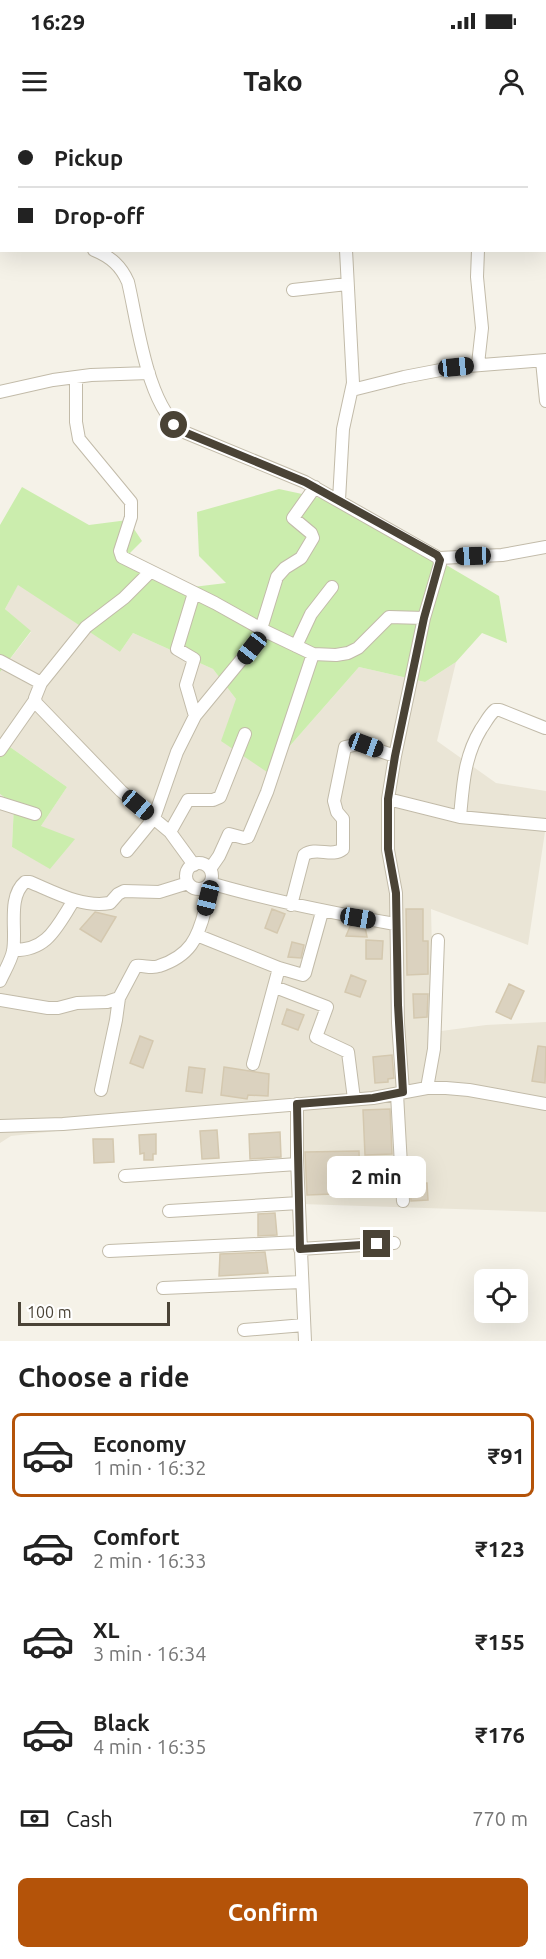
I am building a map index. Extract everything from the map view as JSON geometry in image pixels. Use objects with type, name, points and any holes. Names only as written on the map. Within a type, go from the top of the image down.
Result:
[{"type":"street","points":[[98,252],[114,261],[123,271],[128,282],[149,373],[165,413],[174,425],[184,432],[315,487],[439,558],[502,555],[546,548]]},
{"type":"street","points":[[339,500],[343,429],[352,390],[346,252]]},
{"type":"street","points":[[478,252],[477,277],[482,328],[478,364]]},
{"type":"street","points":[[293,290],[347,284]]},
{"type":"street","points":[[352,390],[404,377],[478,364],[544,361],[546,402]]},
{"type":"street","points":[[1,391],[76,377],[149,373]]},
{"type":"street","points":[[76,377],[76,423],[80,439],[131,502],[131,517],[121,555],[150,572],[313,654],[336,655],[358,648],[389,617],[424,618]]},
{"type":"street","points":[[127,851],[154,818],[177,752],[195,716],[263,630],[270,595],[280,572],[301,558],[313,538],[311,532],[293,518],[293,515],[315,487]]},
{"type":"street","points":[[403,1201],[396,893],[388,849],[388,799],[424,618],[440,564],[439,558]]},
{"type":"street","points":[[0,750],[35,700],[41,683],[86,627],[124,598],[150,572]]},
{"type":"street","points":[[296,646],[311,614],[332,587]]},
{"type":"street","points":[[194,593],[177,648],[195,660],[186,685],[195,716]]},
{"type":"street","points":[[101,1090],[119,998],[136,966],[155,967],[173,960],[183,954],[199,936],[208,898],[210,869],[229,834],[248,837],[267,792],[313,654]]},
{"type":"street","points":[[0,661],[41,683]]},
{"type":"street","points":[[35,700],[91,762],[121,791],[170,832],[194,865]]},
{"type":"street","points":[[460,817],[468,755],[491,714],[495,710],[500,710],[545,728]]},
{"type":"street","points":[[170,832],[188,800],[213,800],[220,797],[245,734]]},
{"type":"street","points":[[291,905],[304,855],[312,851],[336,853],[343,849],[343,819],[337,812],[334,801],[345,747],[358,744],[395,756]]},
{"type":"street","points":[[388,799],[460,817],[546,825]]},
{"type":"street","points":[[0,803],[35,814]]},
{"type":"street","points":[[210,869],[204,864],[194,865],[187,871],[188,883],[194,888],[201,889],[209,885],[322,912],[395,924]]},
{"type":"street","points":[[0,981],[13,950],[15,903],[22,885],[30,882],[74,900],[94,905],[113,901],[118,894],[124,891],[159,892],[188,883]]},
{"type":"street","points":[[13,950],[36,947],[45,941],[74,900]]},
{"type":"street","points":[[199,936],[299,975],[305,973],[322,912]]},
{"type":"street","points":[[427,1088],[434,1049],[438,940]]},
{"type":"street","points":[[253,1064],[279,968]]},
{"type":"street","points":[[275,987],[327,1007],[316,1037],[348,1052],[354,1100]]},
{"type":"street","points":[[0,1000],[58,1008],[77,1003],[107,1002],[119,998]]},
{"type":"street","points":[[0,1126],[63,1124],[354,1100],[427,1088],[478,1092],[546,1104]]},
{"type":"street","points":[[297,1104],[297,1164],[305,1341]]},
{"type":"street","points":[[125,1176],[297,1164]]},
{"type":"street","points":[[169,1211],[299,1203]]},
{"type":"street","points":[[109,1251],[394,1243]]},
{"type":"street","points":[[163,1288],[302,1282]]},
{"type":"street","points":[[244,1330],[304,1325]]},
{"type":"shaded area","points":[[18,584],[120,652],[133,633],[213,669],[236,699],[267,772],[359,667],[425,682],[456,662],[437,741],[496,783],[546,791],[546,825],[528,945],[431,909],[434,1032],[486,1025],[546,1022],[546,1212],[301,1204],[297,1105],[11,1136],[0,1143],[0,794],[14,804],[12,847],[50,868],[41,826],[67,787],[0,740],[0,672],[31,632],[5,609]]},
{"type":"green space","points":[[22,487],[89,525],[128,520],[142,541],[124,559],[193,587],[226,583],[199,556],[197,512],[279,489],[339,502],[499,596],[507,643],[482,633],[456,662],[425,682],[359,667],[267,772],[221,741],[236,699],[213,669],[133,633],[120,652],[18,585],[5,609],[31,631],[0,672],[0,525]]},
{"type":"green space","points":[[0,740],[67,787],[41,826],[75,839],[50,869],[12,847],[14,804],[0,794]]},
{"type":"building","points":[[272,909],[285,914],[277,933],[265,928]]},
{"type":"building","points":[[406,909],[423,909],[423,941],[428,941],[428,974],[407,975]]},
{"type":"building","points":[[95,912],[116,917],[101,942],[80,929]]},
{"type":"building","points":[[351,924],[365,927],[367,937],[346,936]]},
{"type":"building","points":[[366,940],[383,941],[382,959],[366,959]]},
{"type":"building","points":[[292,942],[304,945],[301,958],[288,957]]},
{"type":"building","points":[[351,975],[366,981],[360,997],[345,992]]},
{"type":"building","points":[[509,984],[524,991],[511,1019],[496,1012]]},
{"type":"building","points":[[413,994],[428,994],[427,1017],[414,1018]]},
{"type":"building","points":[[287,1009],[304,1015],[298,1030],[282,1024]]},
{"type":"building","points":[[140,1036],[153,1041],[143,1068],[130,1063]]},
{"type":"building","points":[[538,1046],[546,1047],[545,1083],[532,1081]]},
{"type":"building","points":[[392,1055],[394,1078],[388,1079],[388,1082],[375,1083],[373,1057]]},
{"type":"building","points":[[189,1067],[205,1069],[202,1093],[186,1091]]},
{"type":"building","points":[[224,1067],[269,1074],[268,1096],[248,1095],[247,1099],[221,1095]]},
{"type":"building","points":[[390,1109],[392,1154],[365,1155],[363,1110]]},
{"type":"building","points":[[217,1130],[219,1158],[202,1159],[200,1131]]},
{"type":"building","points":[[280,1132],[281,1157],[250,1159],[249,1134]]},
{"type":"building","points":[[156,1134],[156,1154],[153,1154],[153,1160],[144,1160],[144,1153],[140,1154],[139,1135]]},
{"type":"building","points":[[93,1139],[113,1139],[114,1162],[94,1163]]},
{"type":"building","points":[[359,1151],[360,1193],[307,1195],[305,1152]]},
{"type":"building","points":[[427,1183],[428,1200],[411,1201],[410,1184]]},
{"type":"building","points":[[275,1213],[277,1235],[258,1236],[258,1214]]},
{"type":"building","points":[[265,1252],[268,1273],[219,1276],[220,1254]]},
{"type":"route","points":[[174,425],[184,432],[305,482],[437,555],[440,560],[424,618],[388,799],[388,849],[396,893],[395,924],[403,1092],[373,1098],[297,1104],[300,1249],[377,1244]]}]
